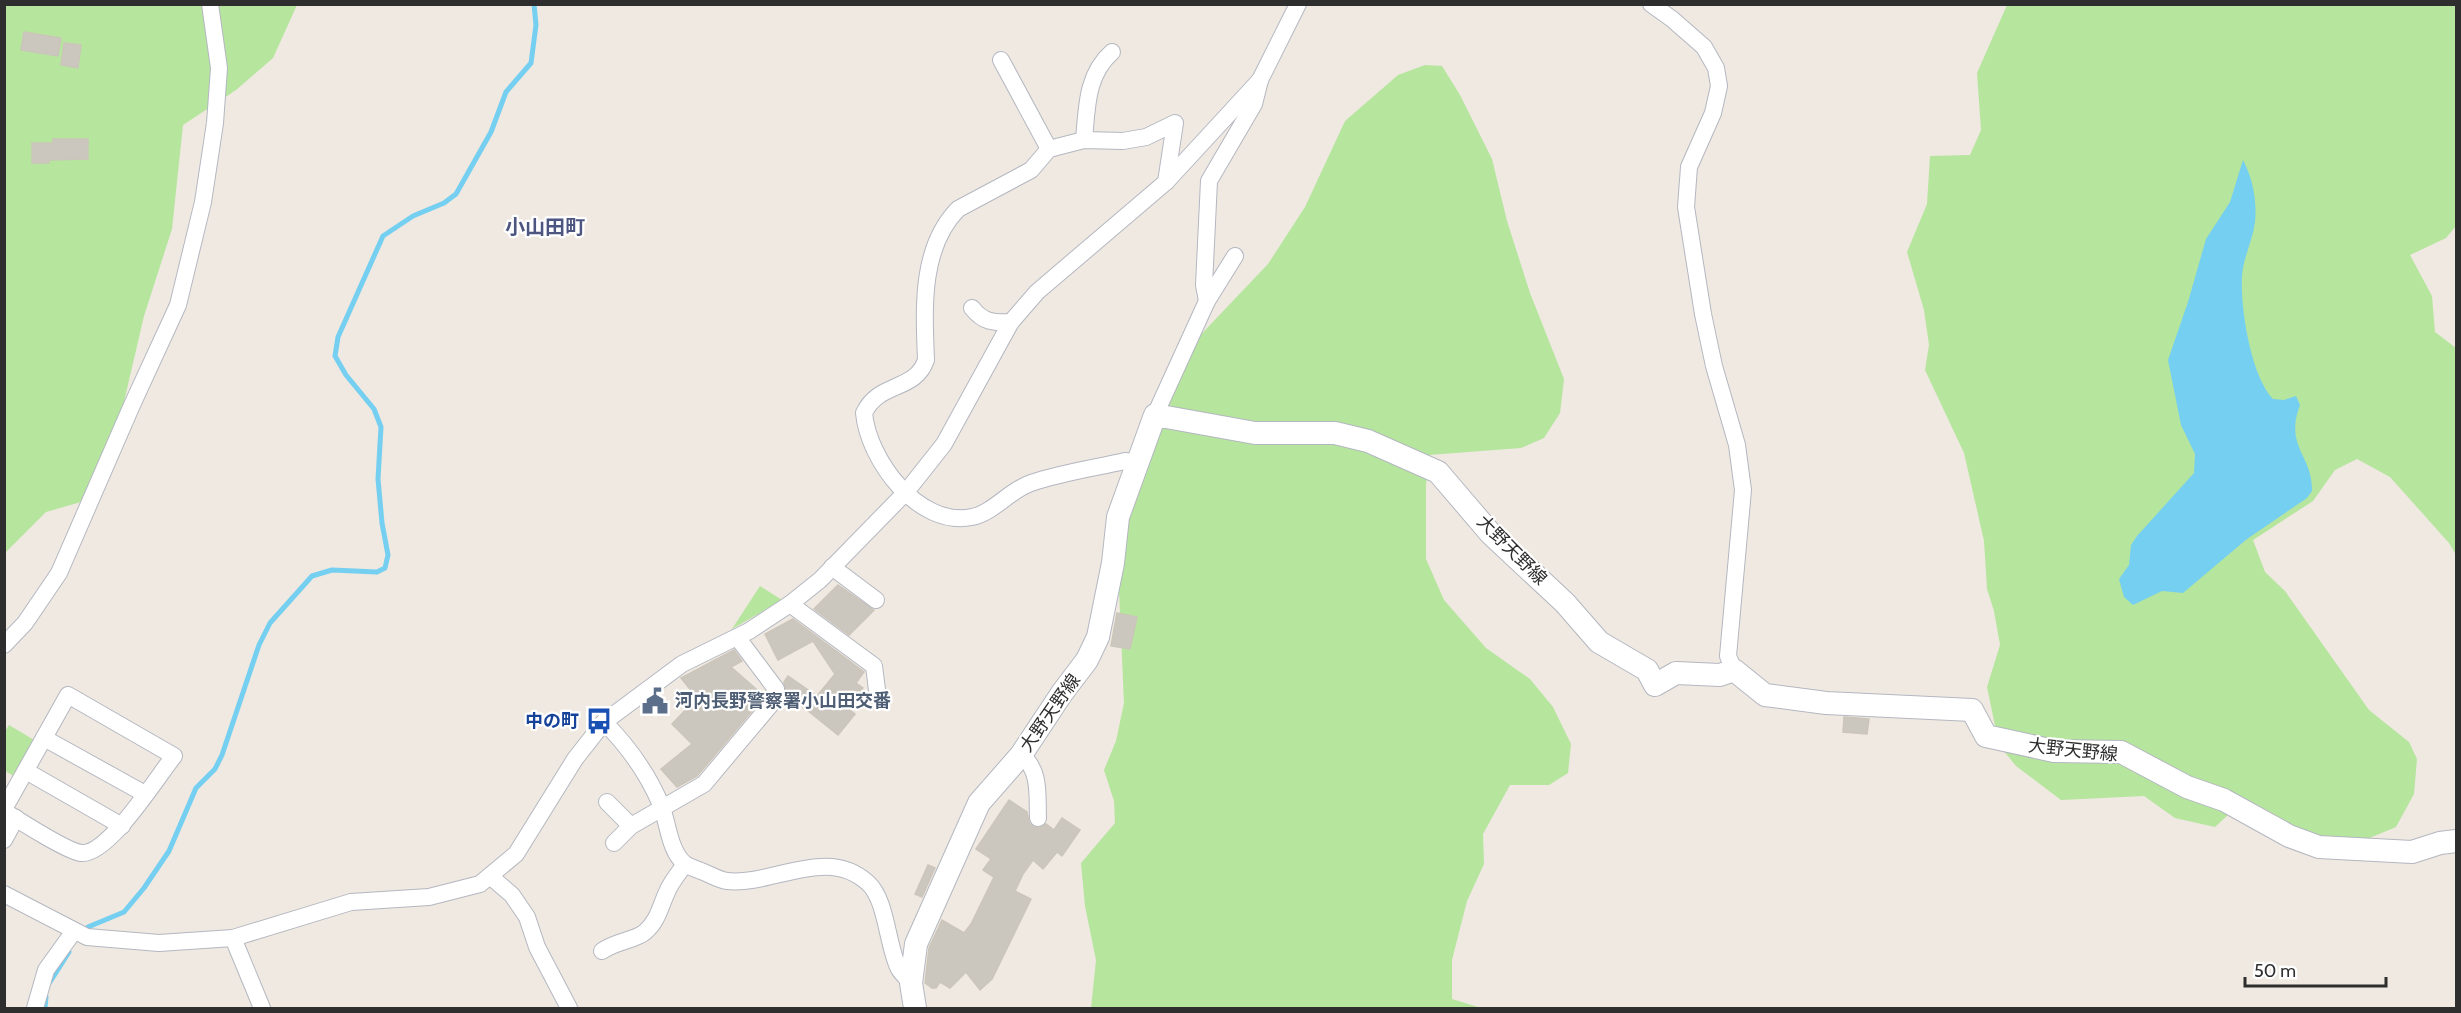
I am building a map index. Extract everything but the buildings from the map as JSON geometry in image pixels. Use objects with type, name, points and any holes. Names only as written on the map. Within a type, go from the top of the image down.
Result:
[{"type":"main road","name":"大野天野線","points":[[915,1008],[911,983],[916,944],[979,803],[1021,755],[1087,660],[1098,637],[1113,563],[1118,517],[1155,415],[1255,433],[1335,433],[1368,441],[1438,472],[1466,501],[1491,534],[1534,572],[1599,642],[1647,670],[1656,685],[1676,673],[1720,675],[1734,670],[1765,695],[1826,703],[1972,710],[1986,736],[2054,751],[2121,752],[2187,788],[2224,800],[2289,836],[2319,847],[2412,852],[2440,843],[2457,842]]},
{"type":"street","points":[[4,645],[59,573],[178,305],[203,202],[215,123],[219,68],[210,4]]},
{"type":"street","points":[[1207,302],[1204,285],[1209,181],[1254,104],[1260,80],[1298,4]]},
{"type":"street","points":[[1651,4],[1704,47],[1716,68],[1719,86],[1713,113],[1689,167],[1686,207],[1703,314],[1714,366],[1737,445],[1743,490],[1728,656],[1734,670]]},
{"type":"street","points":[[1084,140],[1087,99],[1092,82],[1103,60],[1112,52]]},
{"type":"street","points":[[1001,60],[1049,149]]},
{"type":"street","points":[[4,894],[80,933],[159,943],[233,938],[351,902],[429,897],[480,884],[491,877],[516,854],[575,759],[604,722],[682,664],[738,637],[790,604],[832,567],[906,492],[944,444],[1011,322],[1037,292],[1166,182],[1260,80]]},
{"type":"street","points":[[1137,463],[1125,461],[1030,483],[974,517],[939,514],[906,492],[885,471],[865,425],[864,413],[873,398],[910,380],[923,367],[926,360],[924,302],[928,270],[950,217],[958,208],[1031,170],[1049,149],[1084,140],[1123,141],[1146,136],[1175,123],[1166,182]]},
{"type":"street","points":[[1155,415],[1207,302],[1234,256]]},
{"type":"street","points":[[908,294],[924,302]]},
{"type":"street","points":[[972,308],[980,318],[988,321],[1011,322]]},
{"type":"street","points":[[832,567],[876,600]]},
{"type":"street","points":[[790,604],[874,666],[877,690]]},
{"type":"street","points":[[614,843],[631,826],[662,806],[704,784],[772,703],[776,689],[738,637]]},
{"type":"street","points":[[4,840],[8,813],[26,771],[68,695],[174,756],[122,826],[98,850],[78,852],[8,813]]},
{"type":"street","points":[[604,722],[632,750],[662,806],[675,850],[685,864],[726,881],[760,878],[792,869],[826,867],[851,872],[870,884],[880,905],[899,968],[911,983]]},
{"type":"street","points":[[44,738],[145,794]]},
{"type":"street","points":[[1021,755],[1028,760],[1037,781],[1038,818]]},
{"type":"street","points":[[26,771],[122,826]]},
{"type":"street","points":[[607,802],[631,826]]},
{"type":"street","points":[[602,951],[614,942],[642,934],[651,926],[663,908],[667,892],[685,864]]},
{"type":"street","points":[[491,877],[512,895],[527,917],[537,946],[569,1008]]},
{"type":"street","points":[[35,1008],[46,970],[80,933]]},
{"type":"street","points":[[233,938],[262,1008]]},
{"type":"green space","points":[[5,5],[297,5],[273,58],[236,90],[183,125],[172,229],[144,316],[102,496],[46,512],[5,553]]},
{"type":"green space","points":[[2007,5],[2456,5],[2456,226],[2446,238],[2410,255],[2432,296],[2435,332],[2456,348],[2456,555],[2449,543],[2390,477],[2357,459],[2335,470],[2313,501],[2253,540],[2265,572],[2285,591],[2369,710],[2409,742],[2417,759],[2414,794],[2396,827],[2360,842],[2310,836],[2230,813],[2215,827],[2175,818],[2144,796],[2061,800],[2016,766],[1999,745],[1987,687],[2000,645],[1994,611],[1987,589],[1984,541],[1964,453],[1925,370],[1929,345],[1924,310],[1907,252],[1927,204],[1930,156],[1970,155],[1981,130],[1977,73]]},
{"type":"green space","points":[[1425,65],[1442,66],[1460,95],[1492,159],[1507,221],[1530,293],[1564,379],[1560,413],[1544,438],[1521,448],[1429,455],[1426,485],[1426,559],[1444,600],[1486,648],[1530,679],[1553,707],[1571,744],[1568,773],[1549,785],[1510,785],[1483,834],[1484,864],[1467,901],[1452,960],[1452,999],[1481,1008],[1091,1008],[1096,960],[1085,906],[1081,863],[1115,823],[1114,801],[1104,770],[1116,741],[1124,703],[1118,568],[1124,469],[1190,346],[1268,264],[1305,207],[1345,121],[1398,75]]},
{"type":"green space","points":[[760,586],[782,600],[732,629]]},
{"type":"green space","points":[[9,725],[39,743],[19,779],[5,771],[4,733]]},
{"type":"water","points":[[2243,160],[2252,182],[2255,206],[2254,229],[2242,276],[2245,323],[2253,359],[2265,389],[2273,399],[2284,400],[2296,396],[2300,405],[2295,431],[2308,468],[2312,491],[2307,498],[2247,539],[2183,593],[2162,591],[2133,605],[2124,597],[2119,579],[2129,565],[2131,545],[2194,473],[2195,454],[2181,425],[2168,360],[2206,239],[2230,202]]},
{"type":"waterway","points":[[84,932],[88,927],[124,912],[144,888],[169,851],[196,788],[215,769],[222,755],[259,645],[270,623],[312,576],[332,570],[377,572],[385,568],[388,555],[378,479],[381,427],[374,409],[346,375],[335,356],[338,337],[383,236],[413,216],[444,203],[456,194],[491,132],[506,92],[531,63],[536,25],[534,4]]},
{"type":"waterway","points":[[50,982],[69,952]]},
{"type":"waterway","points":[[45,1008],[46,997]]},
{"type":"place","name":"河内長野警察署小山田交番","points":[[655,701]]},
{"type":"place","name":"中の町","points":[[599,721]]},
{"type":"district","name":"小山田町","points":[[545,227]]}]
